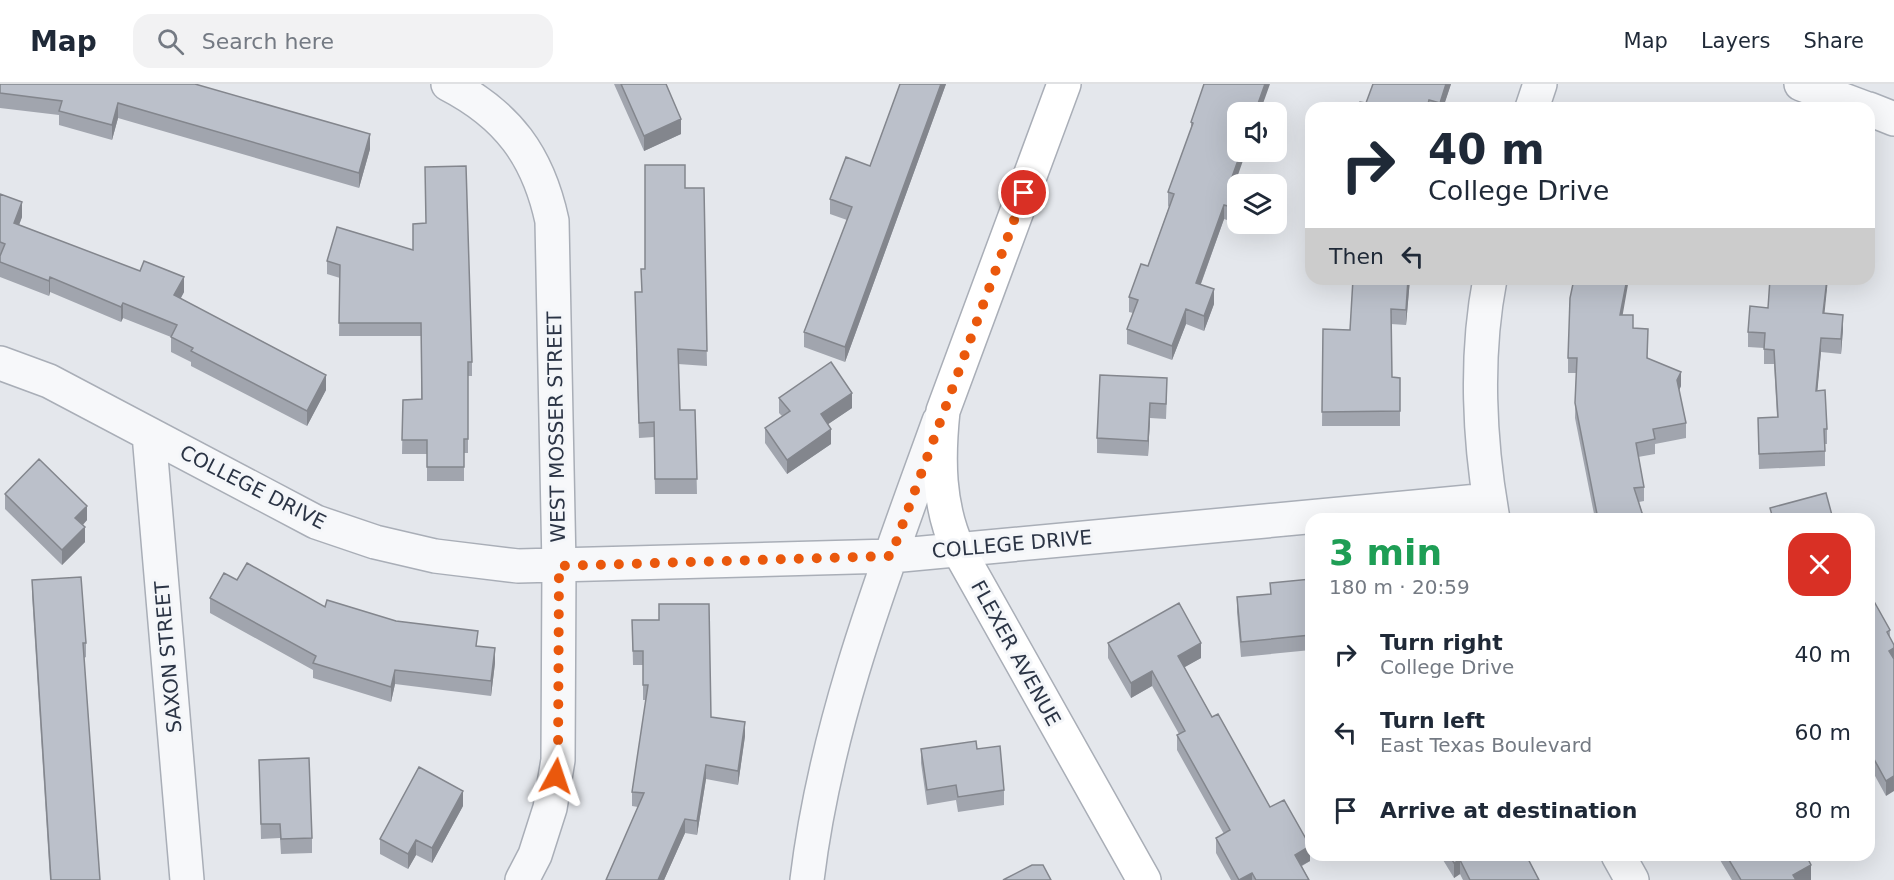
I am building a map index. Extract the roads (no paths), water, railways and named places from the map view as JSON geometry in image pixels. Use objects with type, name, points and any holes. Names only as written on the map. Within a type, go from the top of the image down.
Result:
[{"type":"street","name":"WEST MOSSER STREET","points":[[448,84],[474,97],[506,124],[528,152],[546,191],[552,221],[559,566],[558,760],[550,808],[535,855],[522,880]]},
{"type":"street","name":"FLEXER AVENUE","points":[[1064,84],[943,411],[939,452],[941,493],[958,549],[1144,880]]},
{"type":"street","points":[[1534,102],[1540,84]]},
{"type":"street","points":[[1801,84],[1849,102]]},
{"type":"street","points":[[1875,112],[1894,119]]},
{"type":"street","points":[[1489,285],[1481,368],[1484,448],[1491,509]]},
{"type":"street","name":"COLLEGE DRIVE","points":[[0,363],[48,381],[316,522],[375,542],[435,556],[518,566],[559,566],[891,556],[1305,523]]},
{"type":"street","points":[[807,880],[828,763],[853,671],[943,411]]},
{"type":"street","name":"SAXON STREET","points":[[149,434],[187,880]]},
{"type":"street","name":"COLLEGE DRIVE","points":[[1438,513],[1491,509]]},
{"type":"street","points":[[1621,861],[1632,880]]}]
